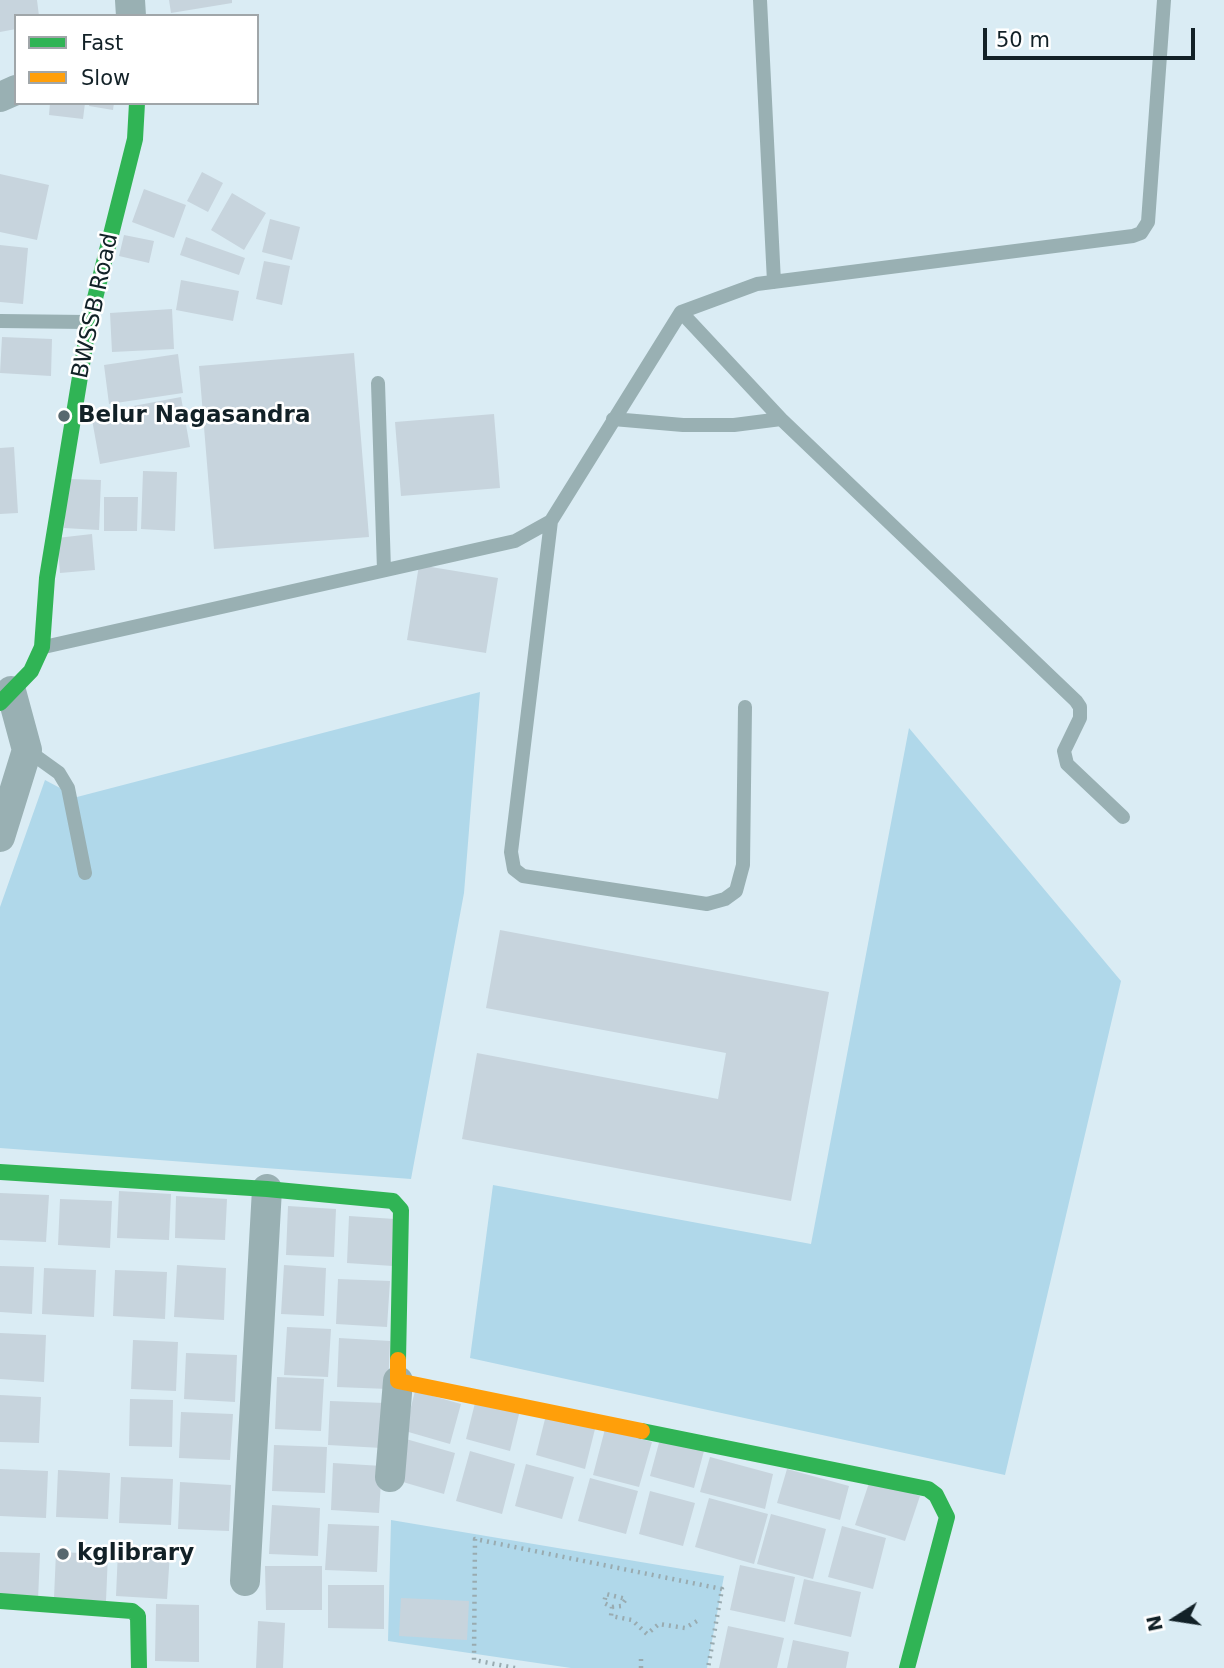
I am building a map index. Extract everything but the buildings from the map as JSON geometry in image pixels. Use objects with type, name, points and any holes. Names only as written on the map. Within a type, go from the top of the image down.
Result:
[{"type":"street","name":"BWSSB Road","points":[[6,697],[31,671],[42,647],[47,579],[89,322],[135,139],[137,105]]},
{"type":"street","points":[[0,837],[27,750],[6,697]]},
{"type":"street","points":[[0,1172],[267,1189],[393,1201],[399,1206],[398,1381],[390,1477]]},
{"type":"street","points":[[245,1581],[267,1189]]},
{"type":"street","points":[[398,1381],[928,1489],[936,1495],[947,1517],[907,1668]]},
{"type":"street","points":[[0,1601],[132,1611],[138,1616],[139,1668]]},
{"type":"lane","points":[[760,0],[774,282]]},
{"type":"lane","points":[[745,707],[743,865],[736,891],[725,900],[707,904],[523,876],[514,869],[511,852],[551,522],[681,312],[757,284],[1141,233],[1148,222],[1164,0]]},
{"type":"lane","points":[[681,312],[781,419],[1076,701],[1080,707],[1080,718],[1064,751],[1067,764],[1123,817]]},
{"type":"lane","points":[[0,321],[89,322]]},
{"type":"lane","points":[[378,383],[384,570]]},
{"type":"lane","points":[[613,419],[683,425],[734,425],[781,419]]},
{"type":"lane","points":[[42,647],[515,541],[551,522]]},
{"type":"lane","points":[[27,750],[59,773],[68,788],[85,873]]},
{"type":"path","points":[[515,1668],[474,1660],[475,1539],[722,1589],[708,1668]]},
{"type":"path","points":[[606,1594],[626,1599],[621,1606],[612,1607],[604,1603],[606,1594]]},
{"type":"path","points":[[612,1607],[611,1616],[632,1620],[647,1634],[659,1623],[685,1628],[697,1621]]},
{"type":"path","points":[[641,1659],[641,1668]]},
{"type":"shaded area","points":[[480,692],[464,893],[411,1179],[0,1148],[0,907],[45,780],[77,797]]},
{"type":"shaded area","points":[[909,728],[1121,981],[1005,1475],[470,1358],[493,1185],[811,1244]]},
{"type":"shaded area","points":[[391,1520],[724,1576],[707,1668],[571,1668],[388,1641]]},
{"type":"traffic: fast","points":[[0,703],[31,671],[42,647],[47,578],[89,322],[135,139],[137,105]]},
{"type":"traffic: fast","points":[[0,1172],[267,1189],[393,1201],[401,1210],[398,1360]]},
{"type":"traffic: fast","points":[[642,1431],[928,1489],[936,1495],[947,1517],[907,1668]]},
{"type":"traffic: fast","points":[[0,1601],[132,1611],[138,1616],[139,1668]]},
{"type":"traffic: slow","points":[[398,1360],[398,1381],[642,1431]]},
{"type":"place","name":"Belur Nagasandra","points":[[64,416]]},
{"type":"place","name":"kglibrary","points":[[63,1554]]}]
